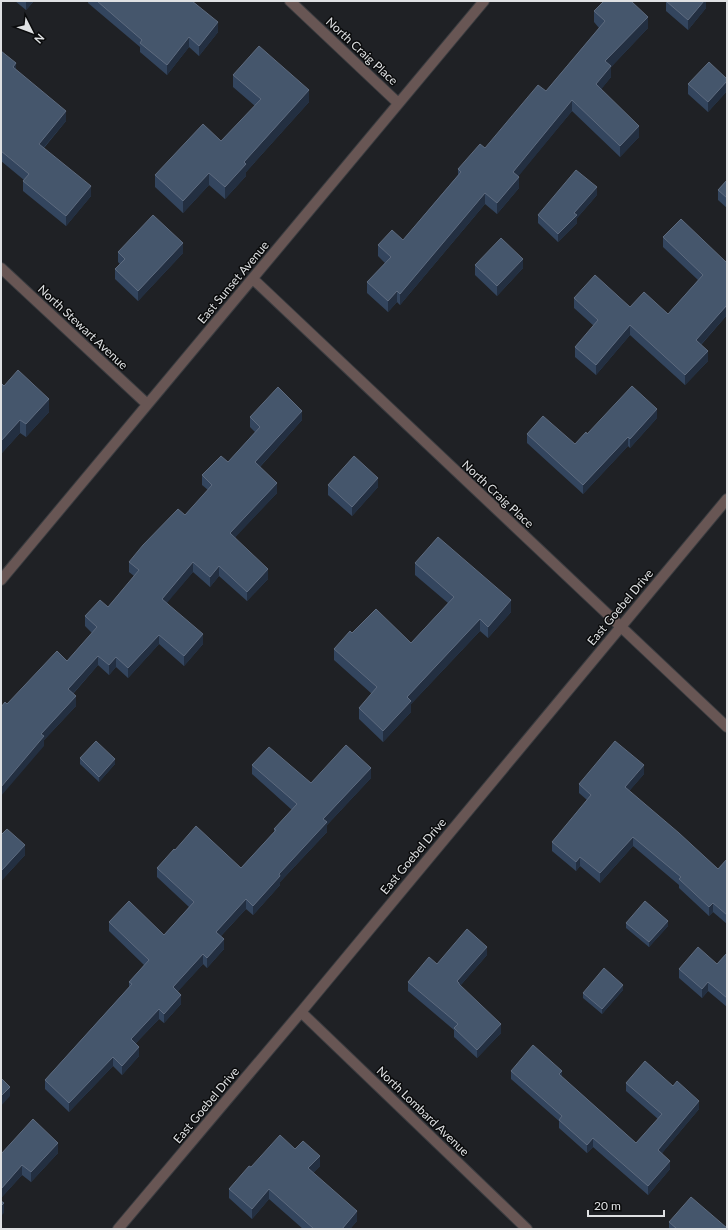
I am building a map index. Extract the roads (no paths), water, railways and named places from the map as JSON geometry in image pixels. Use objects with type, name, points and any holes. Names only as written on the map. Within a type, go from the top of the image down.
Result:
[{"type":"street","name":"North Craig Place","points":[[290,1],[398,103]]},
{"type":"street","name":"East Sunset Avenue","points":[[1,580],[484,1]]},
{"type":"street","name":"North Stewart Avenue","points":[[1,268],[147,404]]},
{"type":"street","name":"North Craig Place","points":[[253,279],[727,727]]},
{"type":"street","name":"East Goebel Drive","points":[[118,1229],[301,1012],[727,499]]},
{"type":"street","name":"North Lombard Avenue","points":[[301,1012],[527,1229]]}]
